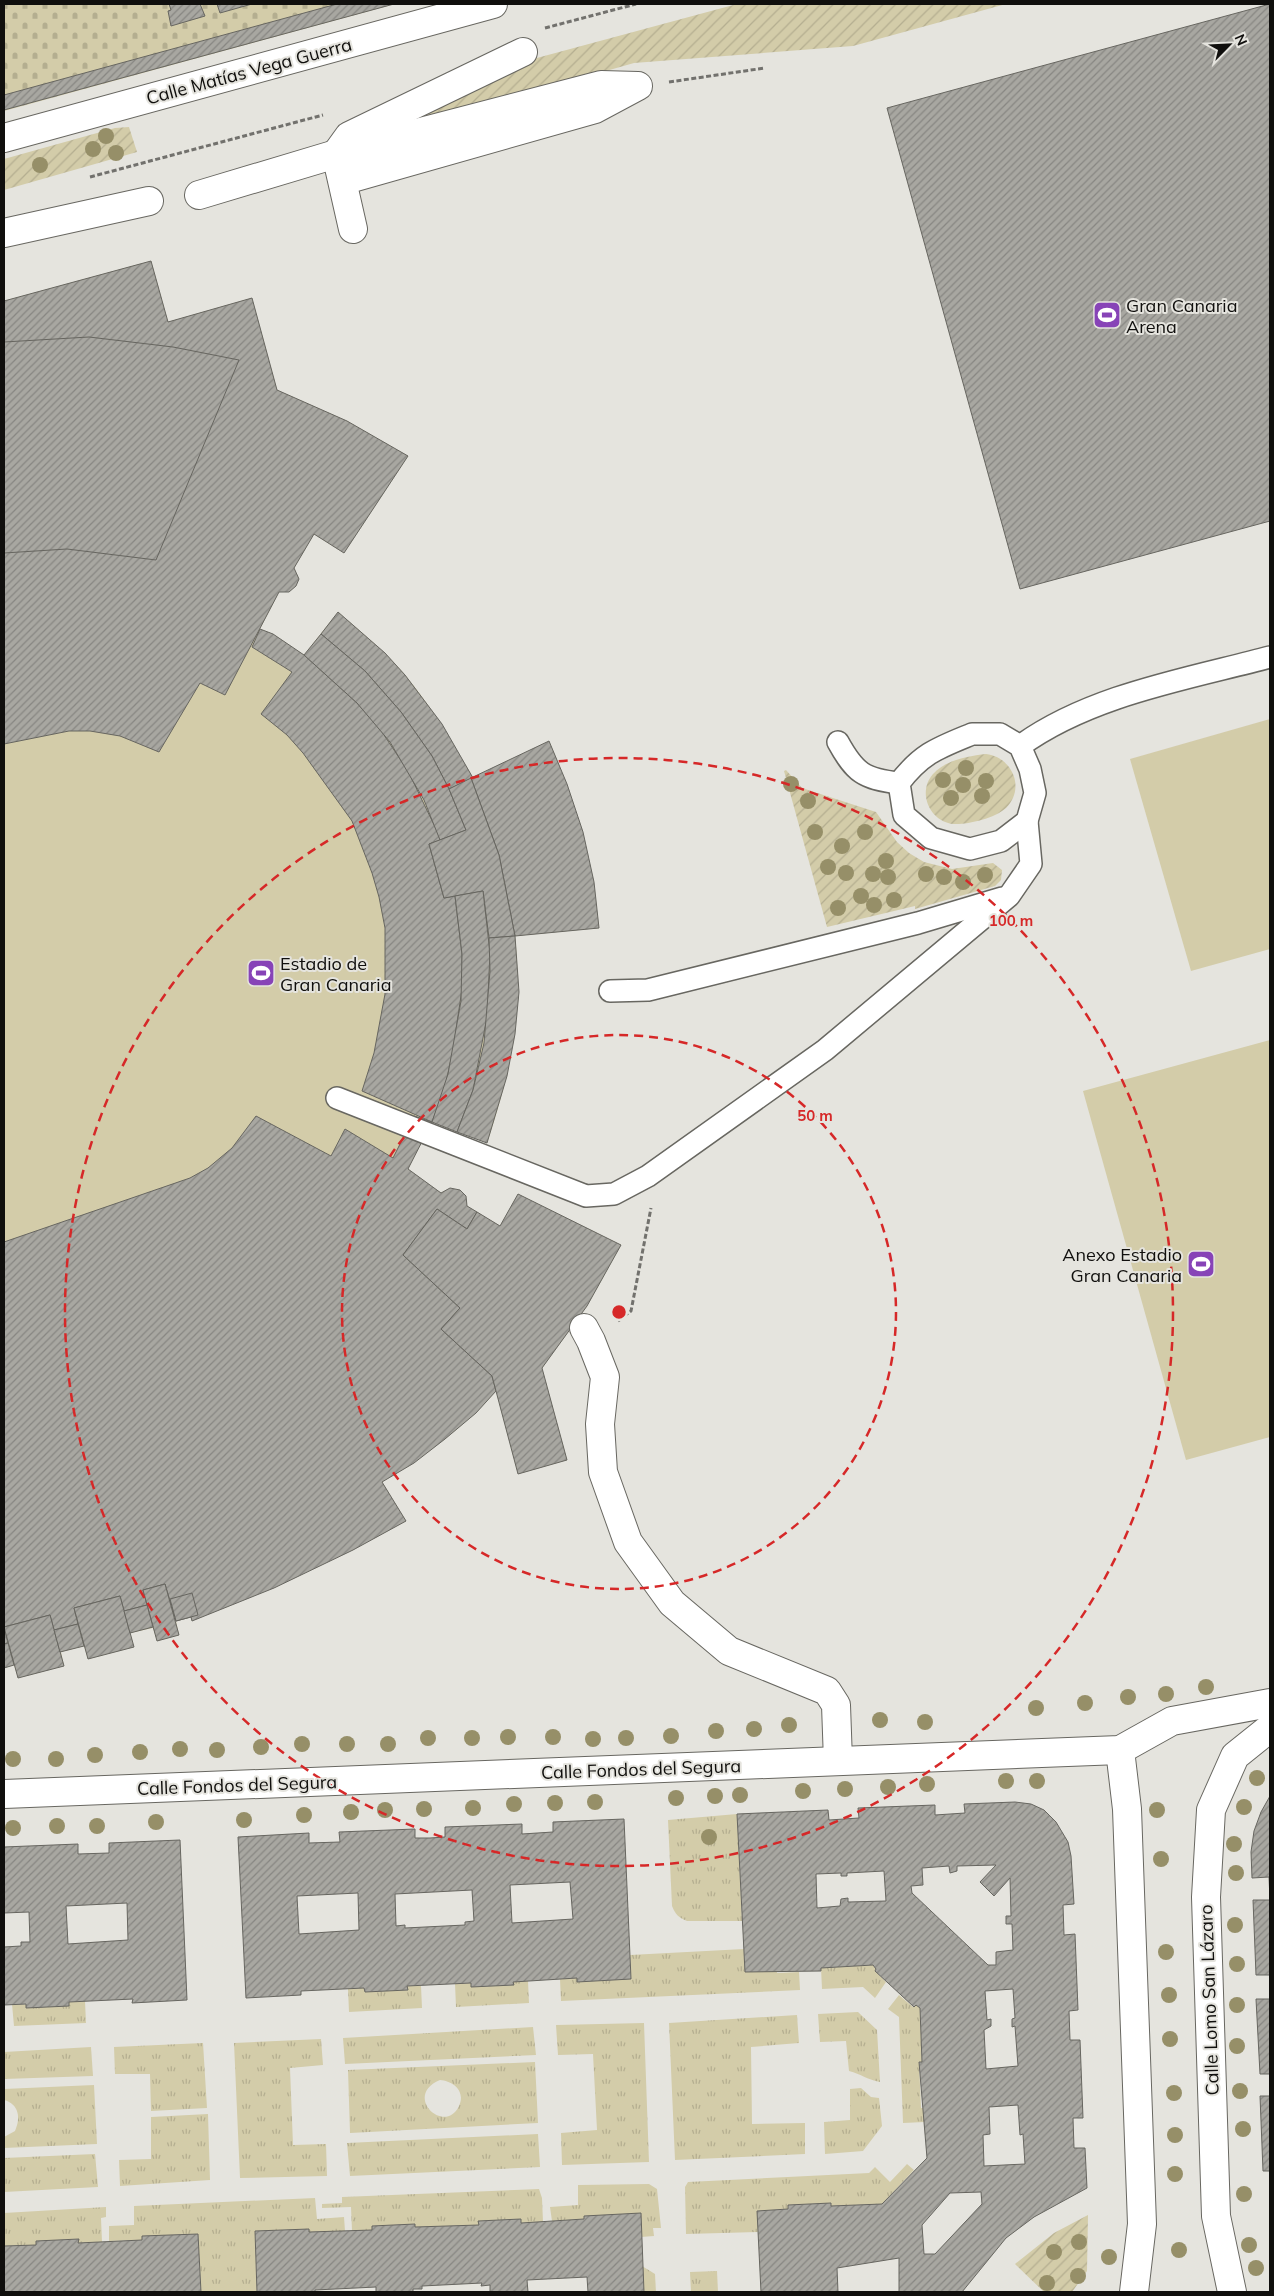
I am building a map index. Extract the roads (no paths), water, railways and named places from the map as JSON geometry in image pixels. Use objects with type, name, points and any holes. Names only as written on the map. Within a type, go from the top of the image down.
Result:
[{"type":"street","name":"Calle Matías Vega Guerra","points":[[4,138],[493,4]]},
{"type":"street","points":[[353,229],[336,154],[349,136],[523,52]]},
{"type":"street","points":[[199,195],[336,154],[601,85],[638,86],[594,109],[352,178]]},
{"type":"street","points":[[4,233],[149,201]]},
{"type":"street","points":[[588,1334],[605,1377],[600,1424],[603,1472],[628,1542],[672,1603],[729,1651],[827,1691],[836,1705],[838,1761]]},
{"type":"street","name":"Calle Fondos del Segura","points":[[4,1794],[1120,1750],[1172,1720],[1270,1703]]},
{"type":"street","name":"Calle Lomo San Lázaro","points":[[1232,2292],[1216,2216],[1206,1897],[1211,1810],[1235,1756],[1270,1728]]},
{"type":"street","points":[[1120,1750],[1127,1809],[1142,2224],[1134,2292]]},
{"type":"lane","points":[[1020,746],[1043,729],[1092,705],[1270,656]]},
{"type":"lane","points":[[337,1098],[586,1196],[614,1194],[648,1176],[825,1050],[1009,896],[1031,864],[1027,821],[1035,793],[1030,769],[1020,746],[1000,734],[972,734],[937,749],[914,764],[899,783],[904,815],[930,838],[970,849],[1001,841],[1027,821]]},
{"type":"lane","points":[[838,742],[849,763],[874,780],[899,783]]},
{"type":"lane","points":[[610,991],[648,990],[918,923],[1009,896]]},
{"type":"place","name":"Gran Canaria Arena","points":[[1107,315]]},
{"type":"place","name":"Estadio de Gran Canaria","points":[[261,973]]},
{"type":"place","name":"Anexo Estadio Gran Canaria","points":[[1201,1264]]}]
